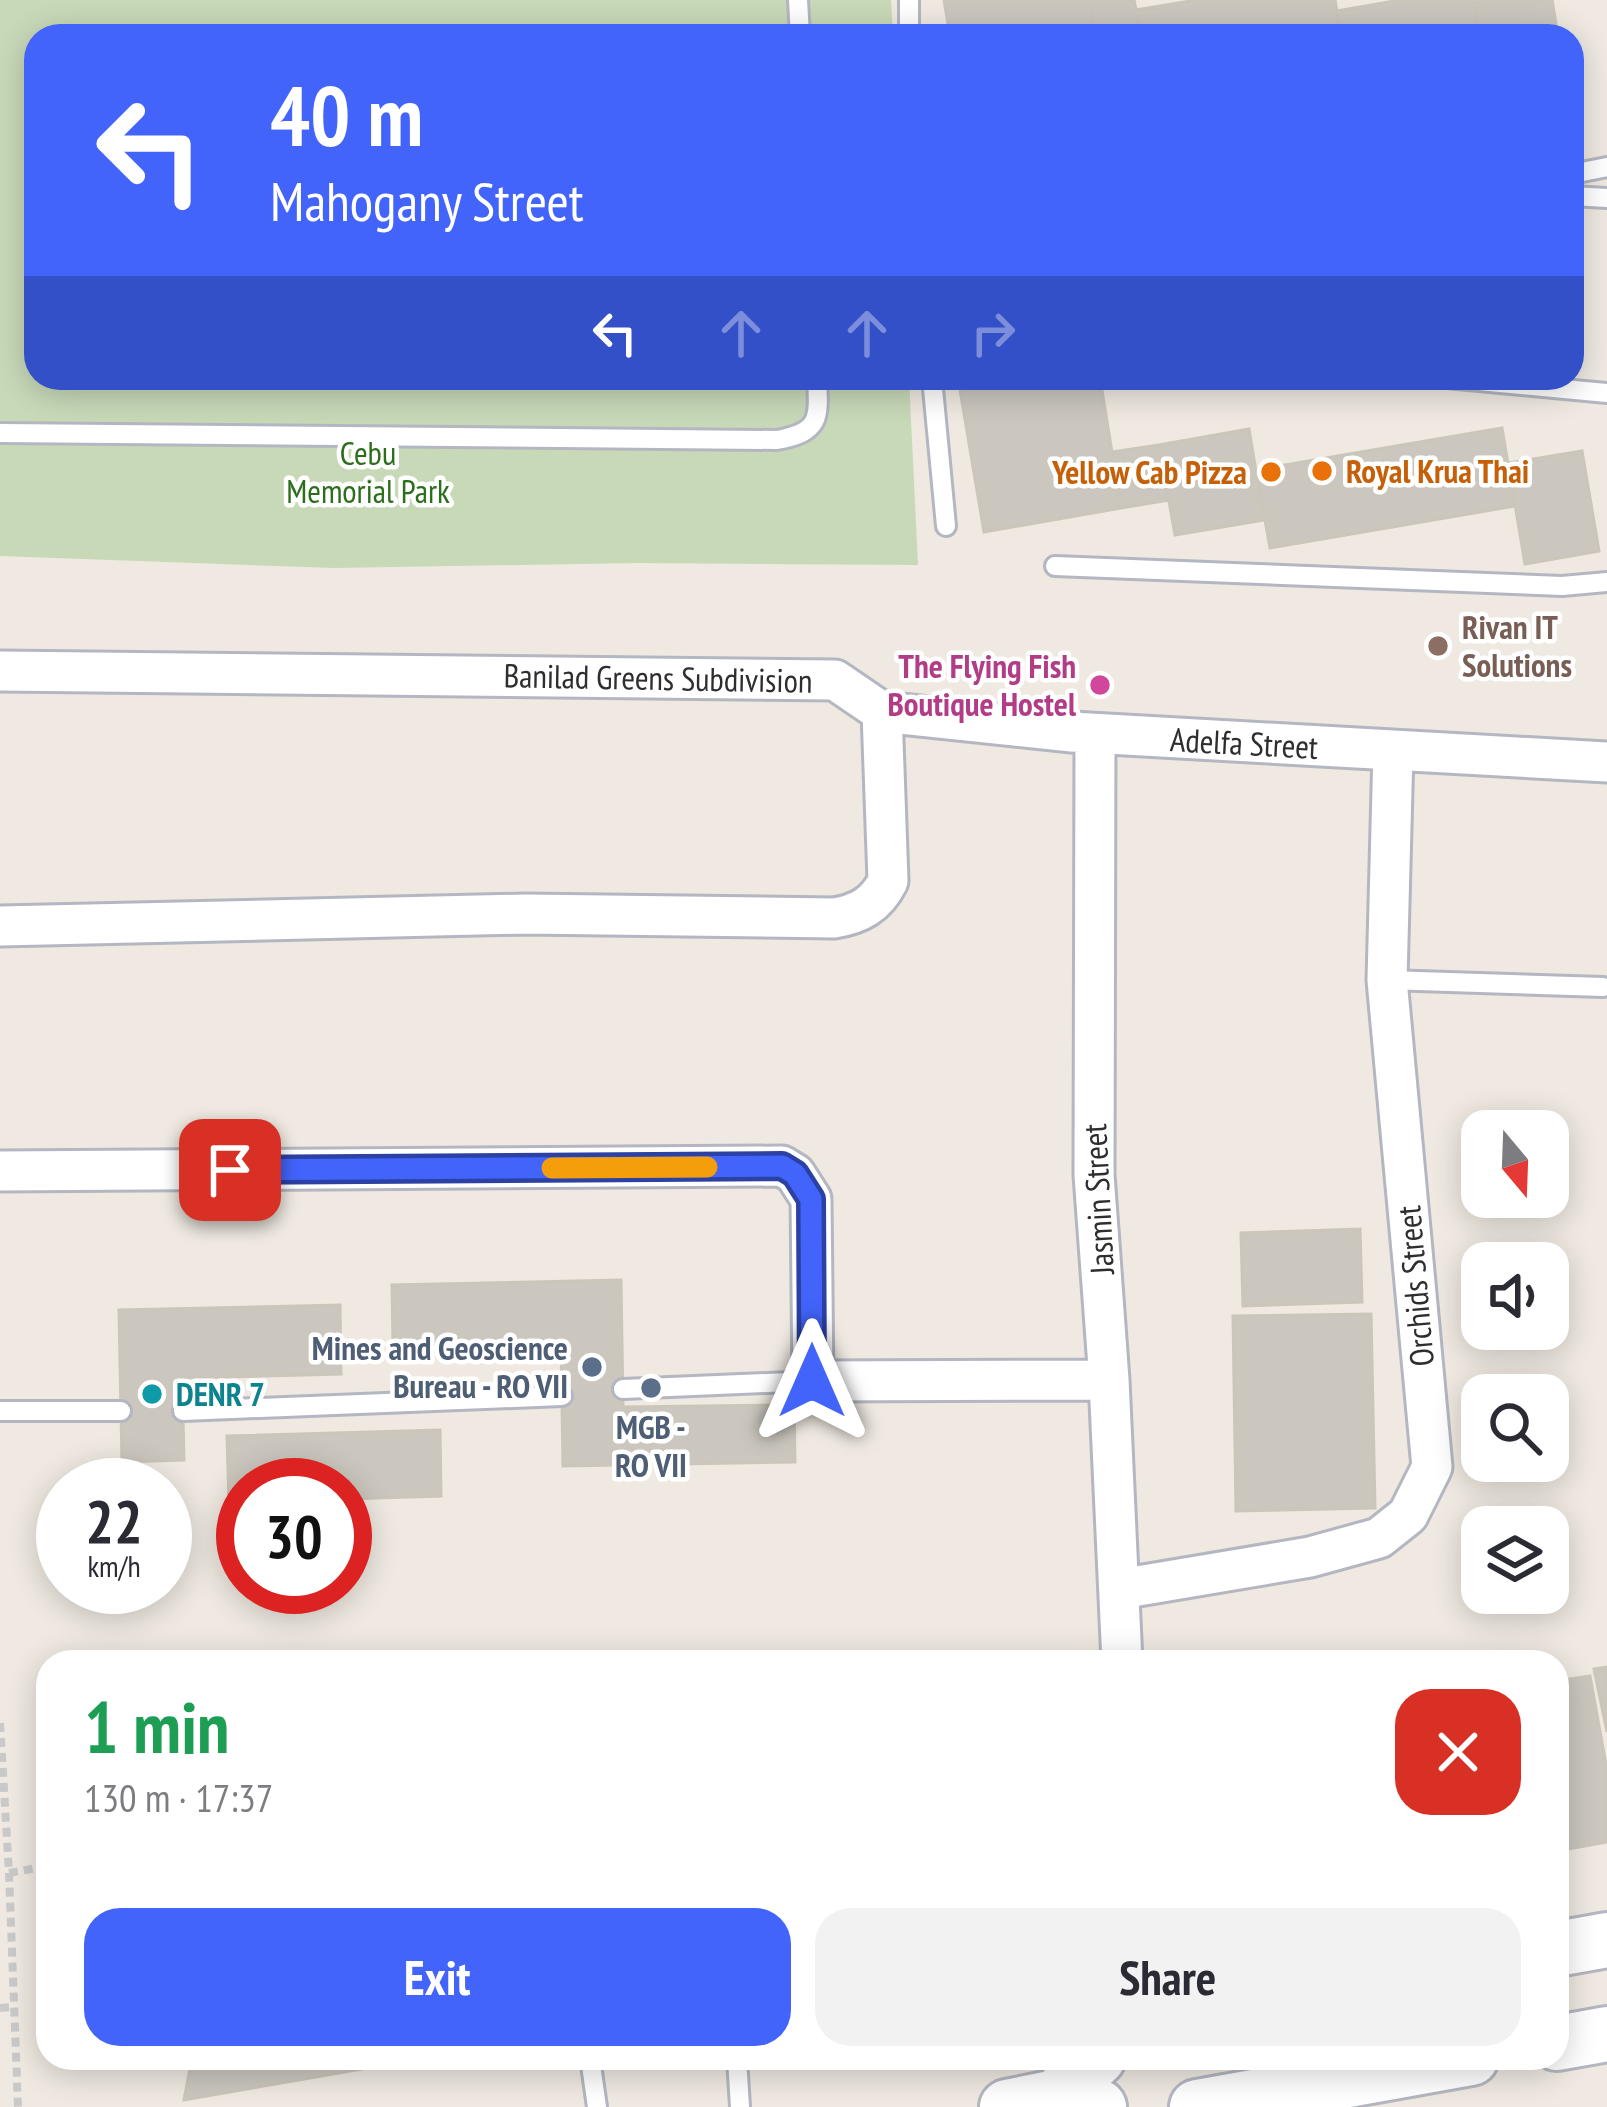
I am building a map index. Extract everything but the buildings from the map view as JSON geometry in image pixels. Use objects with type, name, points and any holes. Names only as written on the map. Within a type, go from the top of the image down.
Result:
[{"type":"main road","points":[[1569,1947],[1607,1940]]},
{"type":"main road","points":[[1569,2041],[1607,2034]]},
{"type":"main road","points":[[1056,2104],[1087,2070]]},
{"type":"main road","points":[[1197,2107],[1405,2070]]},
{"type":"street","name":"Banilad Greens Subdivision","points":[[0,671],[835,680],[882,712]]},
{"type":"street","name":"Adelfa Street","points":[[882,712],[1095,734],[1607,762]]},
{"type":"street","points":[[0,926],[525,914],[834,919],[852,915],[881,895],[888,881],[882,712]]},
{"type":"street","name":"Jasmin Street","points":[[1095,734],[1094,1175],[1122,1650]]},
{"type":"street","name":"Orchids Street","points":[[1120,1589],[1310,1557],[1379,1538],[1408,1515],[1432,1467],[1387,980],[1393,751]]},
{"type":"street","points":[[0,1171],[782,1166],[795,1174],[811,1199],[812,1381],[1109,1380]]},
{"type":"lane","points":[[0,433],[777,440],[802,436],[814,421],[817,390]]},
{"type":"lane","points":[[933,390],[946,526]]},
{"type":"lane","points":[[1575,390],[1607,393]]},
{"type":"lane","points":[[1055,566],[1540,585],[1607,582]]},
{"type":"lane","points":[[1387,980],[1603,987]]},
{"type":"lane","points":[[623,1389],[812,1381]]},
{"type":"lane","points":[[183,1411],[562,1396]]},
{"type":"lane","points":[[0,1411],[121,1411]]},
{"type":"lane","points":[[592,2070],[597,2107]]},
{"type":"lane","points":[[738,2070],[740,2107]]},
{"type":"path","points":[[0,1723],[18,2107]]},
{"type":"path","points":[[9,1873],[36,1868]]},
{"type":"path","points":[[0,2008],[14,2007]]},
{"type":"green space","name":"Cebu Memorial Park","points":[[0,0],[891,0],[892,24],[24,24],[24,390],[910,390],[918,565],[334,568],[0,556]]},
{"type":"slow traffic","points":[[552,1168],[707,1167]]},
{"type":"place","name":"Royal Krua Thai","points":[[1322,471]]},
{"type":"place","name":"Yellow Cab Pizza","points":[[1271,472]]},
{"type":"place","name":"Rivan IT Solutions","points":[[1438,646]]},
{"type":"place","name":"The Flying Fish Boutique Hostel","points":[[1100,685]]},
{"type":"place","name":"Mines and Geoscience Bureau - RO VII","points":[[592,1367]]},
{"type":"place","name":"MGB - RO VII","points":[[651,1388]]},
{"type":"place","name":"DENR 7","points":[[152,1394]]},
{"type":"route","points":[[230,1170],[782,1166],[795,1174],[811,1199],[812,1381]]}]
